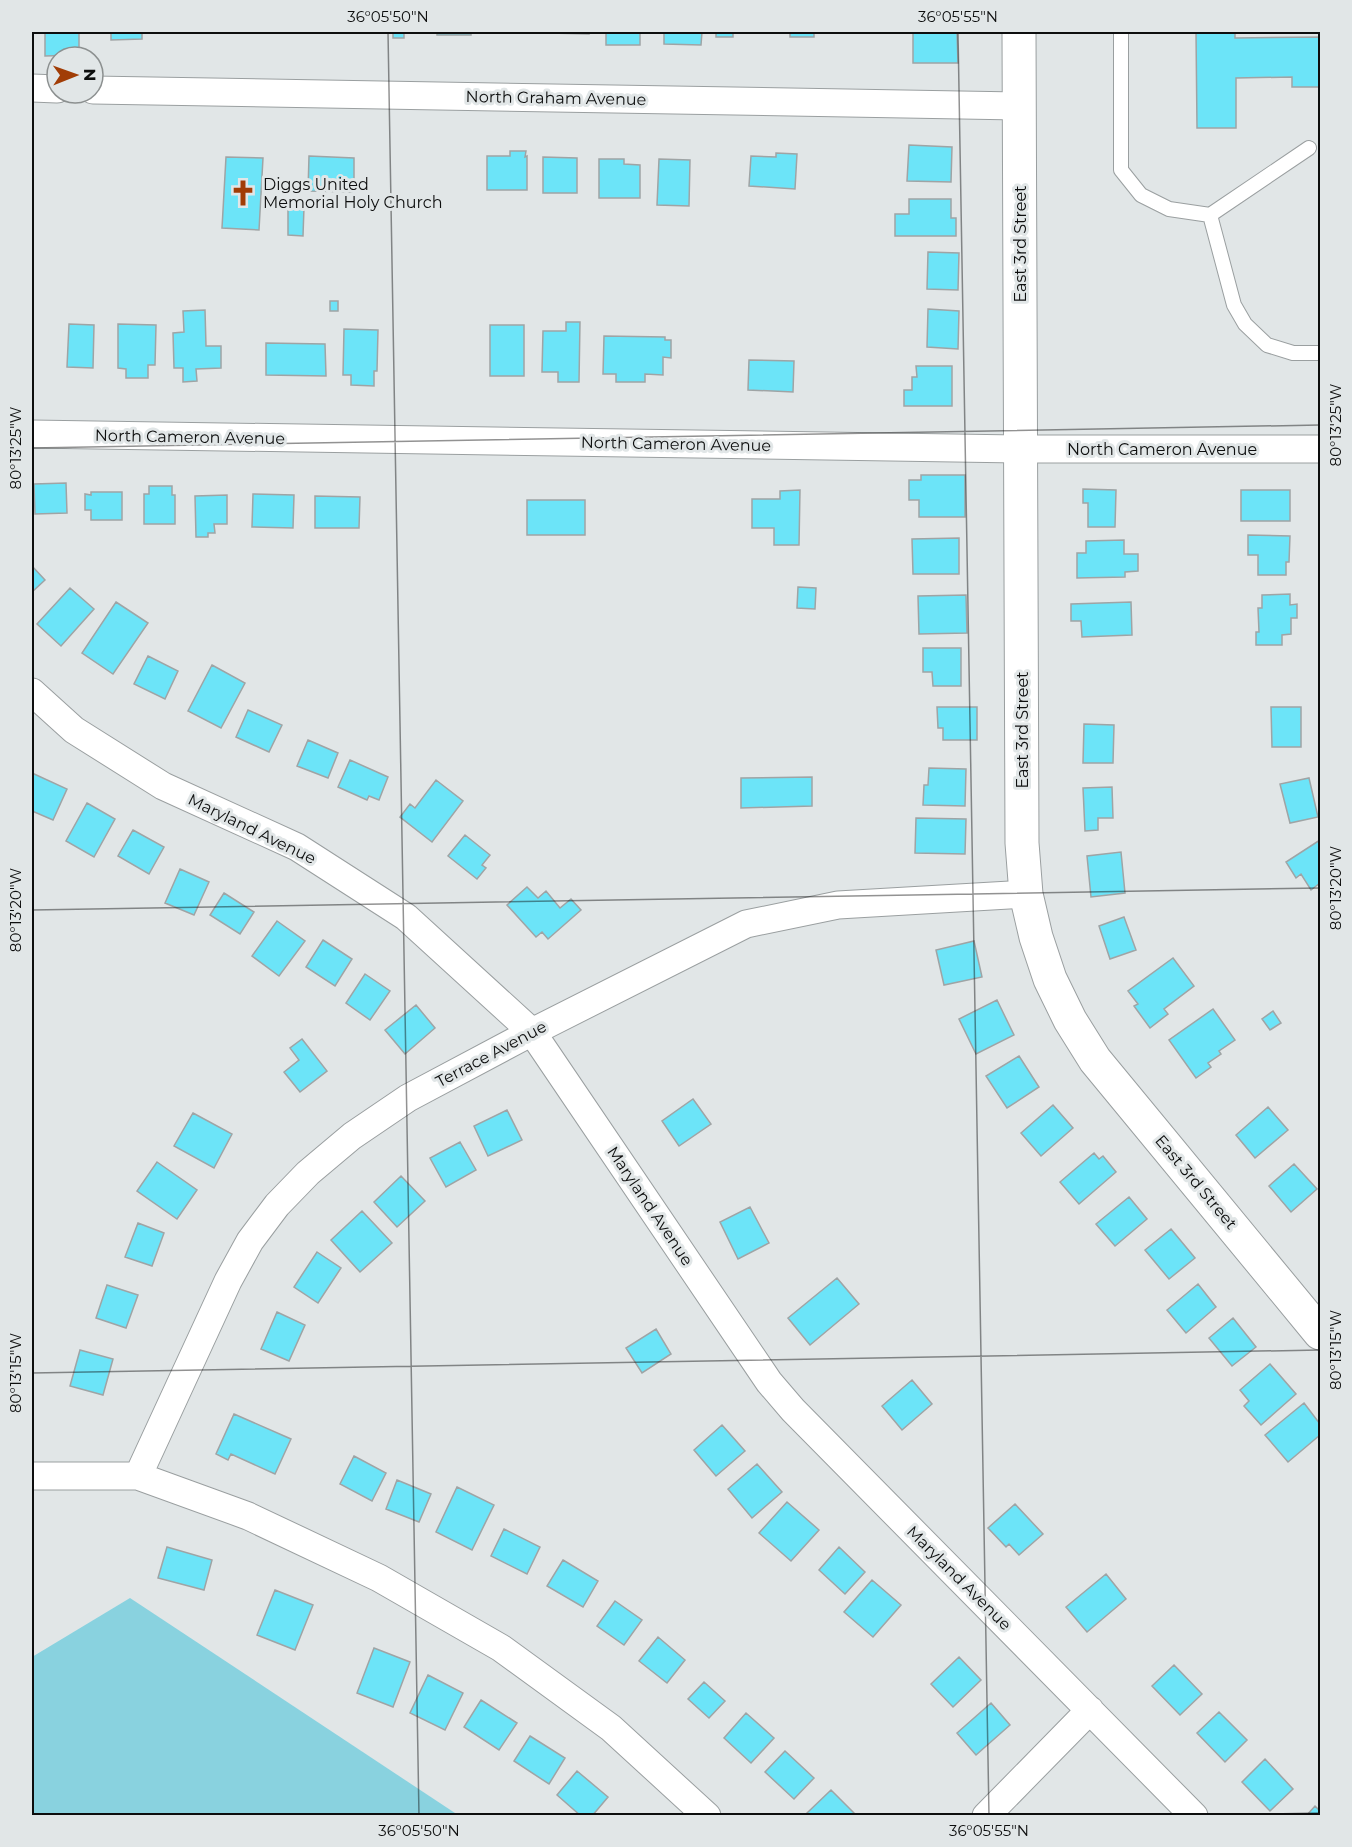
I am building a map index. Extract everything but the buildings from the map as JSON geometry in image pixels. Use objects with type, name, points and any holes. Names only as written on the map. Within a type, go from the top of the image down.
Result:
[{"type":"street","name":"East 3rd Street","points":[[1019,32],[1022,843],[1026,894],[1036,937],[1050,980],[1070,1020],[1095,1060],[1320,1333]]},
{"type":"street","name":"North Graham Avenue","points":[[105,90],[1019,106]]},
{"type":"street","name":"North Cameron Avenue","points":[[32,434],[1021,449],[1320,449]]},
{"type":"street","name":"Maryland Avenue","points":[[32,692],[74,730],[163,786],[297,847],[406,917],[532,1032],[769,1382],[793,1410],[1194,1815]]},
{"type":"street","name":"Terrace Avenue","points":[[138,1476],[228,1281],[250,1241],[277,1205],[308,1173],[352,1136],[399,1105],[532,1032],[746,924],[838,905],[1026,894]]},
{"type":"street","points":[[32,1476],[138,1476],[248,1516],[379,1578],[501,1648],[611,1728],[707,1815]]},
{"type":"street","points":[[986,1815],[1090,1710]]},
{"type":"lane","points":[[1121,32],[1121,170],[1141,195],[1169,209],[1210,215],[1309,148]]},
{"type":"lane","points":[[1210,215],[1234,305],[1245,324],[1267,345],[1293,353],[1320,353]]},
{"type":"shaded area","points":[[130,1598],[458,1815],[32,1815],[32,1657]]},
{"type":"place","name":"Diggs United Memorial Holy Church","points":[[243,193]]}]
